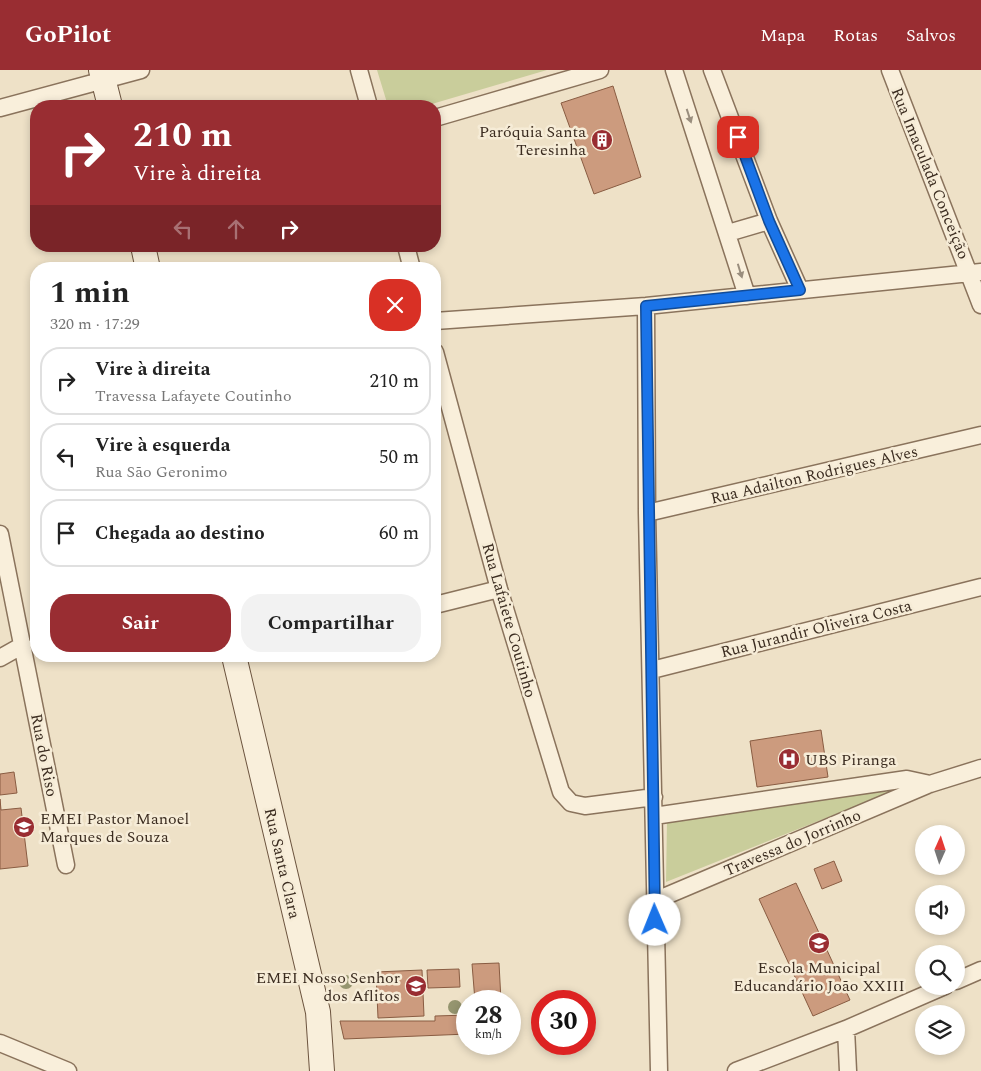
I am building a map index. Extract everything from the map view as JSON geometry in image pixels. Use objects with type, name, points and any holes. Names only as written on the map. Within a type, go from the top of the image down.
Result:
[{"type":"street","points":[[0,108],[102,75],[141,70]]},
{"type":"street","points":[[359,70],[367,100]]},
{"type":"street","points":[[441,116],[600,70]]},
{"type":"street","points":[[674,70],[747,296]]},
{"type":"street","points":[[712,70],[769,221],[800,290]]},
{"type":"street","name":"Rua Imaculada Conceição","points":[[890,70],[975,272],[981,305]]},
{"type":"street","points":[[102,75],[108,100]]},
{"type":"street","points":[[728,233],[769,221]]},
{"type":"street","points":[[441,321],[646,306],[975,272]]},
{"type":"street","points":[[646,306],[647,513],[652,670],[654,901],[659,1071]]},
{"type":"street","name":"Rua Lafaiete Coutinho","points":[[441,374],[499,589],[565,799],[571,803],[585,806],[654,797]]},
{"type":"street","name":"Rua Adailton Rodrigues Alves","points":[[647,513],[981,435]]},
{"type":"street","name":"Rua do Riso","points":[[0,534],[66,865]]},
{"type":"street","name":"Rua Jurandir Oliveira Costa","points":[[652,670],[981,587]]},
{"type":"street","points":[[441,604],[499,589]]},
{"type":"street","points":[[0,658],[23,645]]},
{"type":"street","name":"Rua Santa Clara","points":[[235,662],[318,1012],[322,1071]]},
{"type":"street","name":"Travessa do Jorrinho","points":[[654,901],[930,784],[981,768]]},
{"type":"street","name":"Travessa do Jorrinho","points":[[654,816],[908,779],[930,784]]},
{"type":"street","points":[[965,977],[981,970]]},
{"type":"street","points":[[736,1071],[846,1029],[924,995]]},
{"type":"street","points":[[846,1029],[848,1071]]},
{"type":"street","points":[[0,1043],[68,1071]]},
{"type":"green space","points":[[377,70],[547,70],[441,101],[386,100]]},
{"type":"green space","points":[[906,786],[666,882],[667,821]]},
{"type":"building","name":"Paróquia Santa Teresinha","points":[[613,86],[641,177],[594,194],[561,103]]},
{"type":"building","name":"UBS Piranga","points":[[821,730],[828,777],[757,787],[750,741]]},
{"type":"building","points":[[14,772],[17,793],[0,795],[0,774]]},
{"type":"building","points":[[0,799],[1,810],[21,808],[28,866],[0,869]]},
{"type":"building","points":[[834,861],[842,881],[822,889],[814,869]]},
{"type":"building","points":[[796,883],[850,1000],[813,1016],[759,899]]},
{"type":"building","points":[[499,963],[500,990],[474,990],[472,964]]},
{"type":"building","points":[[459,969],[460,987],[428,988],[427,970]]},
{"type":"building","points":[[422,970],[424,1016],[378,1018],[376,972]]},
{"type":"building","points":[[456,1015],[456,1034],[344,1039],[340,1021],[435,1021],[435,1016]]},
{"type":"place","name":"Paróquia Santa Teresinha","points":[[602,140]]},
{"type":"place","name":"UBS Piranga","points":[[789,759]]},
{"type":"place","name":"EMEI Pastor Manoel Marques de Souza","points":[[24,827]]},
{"type":"place","name":"Escola Municipal Educandário João XXIII","points":[[819,943]]},
{"type":"place","name":"EMEI Nosso Senhor dos Aflitos","points":[[416,986]]},
{"type":"route","points":[[655,920],[652,670],[647,513],[646,306],[800,290],[769,221],[738,137]]}]
